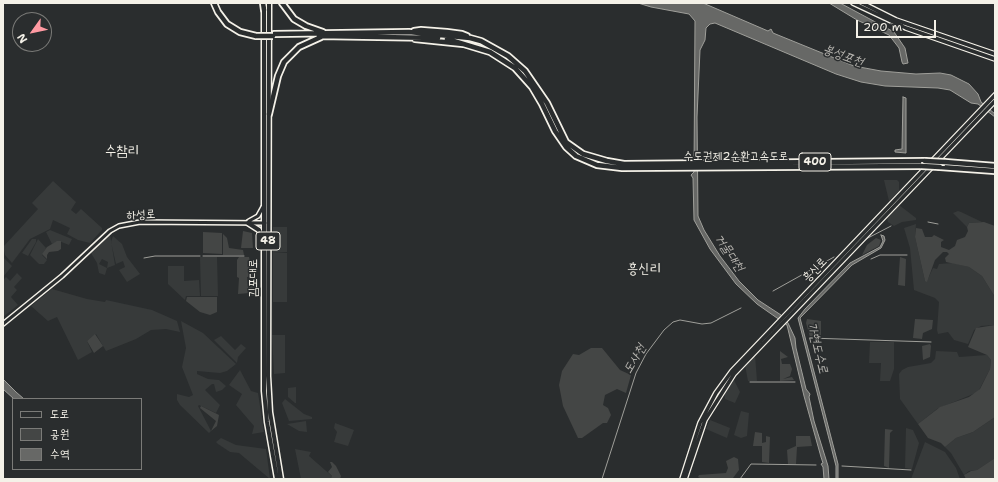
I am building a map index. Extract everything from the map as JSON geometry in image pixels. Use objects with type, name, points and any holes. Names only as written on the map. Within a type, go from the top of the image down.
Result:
[{"type":"highway","points":[[214,3],[218,12],[227,24],[240,32],[274,35],[408,34]]},
{"type":"highway","points":[[217,3],[224,16],[232,24],[256,34]]},
{"type":"highway","points":[[263,3],[264,10]]},
{"type":"highway","points":[[282,3],[294,18],[306,26],[325,34]]},
{"type":"highway","points":[[269,114],[278,76],[284,62],[299,47],[325,34]]},
{"type":"highway","name":"수도권제2순환고속도로","points":[[408,34],[470,38],[496,49],[521,67],[541,94],[562,135],[573,148],[592,158],[624,164],[920,166],[995,171]]},
{"type":"highway","name":"수도권제2순환고속도로","points":[[408,34],[446,39],[467,44],[499,56],[515,68],[532,87],[555,131],[566,147],[576,156],[597,165],[612,168],[685,165]]},
{"type":"highway","name":"수도권제2순환고속도로","points":[[704,165],[925,161],[995,166]]},
{"type":"main road","name":"김포대로","points":[[269,3],[269,114],[266,222],[269,396],[281,479]]},
{"type":"main road","points":[[853,3],[899,25],[995,59]]},
{"type":"main road","points":[[862,3],[901,22],[995,54]]},
{"type":"main road","name":"김포대로","points":[[264,10],[264,205],[266,222],[264,244],[264,406],[277,479]]},
{"type":"main road","name":"흥신로","points":[[787,315],[908,191],[981,113],[995,95]]},
{"type":"main road","name":"흥신로","points":[[987,106],[995,101]]},
{"type":"main road","name":"흥신로","points":[[684,479],[698,427],[716,393],[732,371],[779,324],[901,192],[981,113]]},
{"type":"main road","points":[[248,222],[259,230],[264,244]]},
{"type":"street","points":[[248,222],[258,216],[264,205]]},
{"type":"street","name":"하성로","points":[[3,323],[62,276],[104,236],[119,226],[140,222],[266,222]]},
{"type":"shaded area","points":[[884,180],[897,180],[899,182],[899,191],[889,201]]},
{"type":"shaded area","points":[[53,181],[76,202],[71,210],[76,214],[81,209],[102,228],[102,230],[90,243],[78,240],[67,234],[70,228],[53,220],[50,229],[30,239],[12,263],[5,255],[3,247],[38,209],[32,203]]},
{"type":"shaded area","points":[[899,205],[916,218],[916,220],[902,222],[894,226],[888,222],[887,218]]},
{"type":"shaded area","points":[[958,211],[982,222],[969,223],[967,227],[953,213]]},
{"type":"shaded area","points":[[916,224],[915,237],[925,281],[927,281],[933,268],[937,269],[939,264],[953,263],[969,267],[982,276],[995,297],[995,325],[981,326],[974,330],[968,344],[954,340],[948,332],[938,334],[939,302],[935,298],[914,290],[910,248],[904,228]]},
{"type":"shaded area","points":[[273,227],[287,227],[287,252],[273,253]]},
{"type":"shaded area","points":[[50,230],[72,239],[69,245],[59,241],[52,244],[46,232]]},
{"type":"shaded area","points":[[110,235],[115,265],[107,268],[105,275],[99,273],[97,263],[91,253]],"holes":[[[102,259],[108,262],[107,268],[99,264]]]},
{"type":"shaded area","points":[[113,236],[122,244],[127,257],[140,274],[127,282],[119,270],[125,267],[123,261],[116,264],[111,242]]},
{"type":"shaded area","points":[[32,239],[36,239],[36,242],[28,256],[22,253]]},
{"type":"shaded area","points":[[38,239],[46,248],[42,255],[47,260],[44,264],[39,264],[30,255]]},
{"type":"shaded area","points":[[273,253],[287,253],[287,302],[273,302]]},
{"type":"shaded area","points":[[3,257],[12,266],[3,277]]},
{"type":"shaded area","points":[[200,257],[217,257],[218,296],[201,296]]},
{"type":"shaded area","points":[[168,266],[184,266],[184,281],[199,280],[200,296],[186,296],[185,300],[168,284]]},
{"type":"shaded area","points":[[17,273],[22,278],[14,287],[17,290],[11,297],[18,305],[3,317],[3,280],[6,277],[10,281]]},
{"type":"shaded area","points":[[52,289],[87,299],[105,302],[106,300],[152,310],[177,321],[180,332],[166,329],[151,330],[136,339],[106,351],[96,334],[87,341],[92,352],[78,360],[57,317],[48,321],[31,306]]},
{"type":"shaded area","points":[[181,321],[203,333],[236,364],[227,371],[220,373],[197,371],[197,374],[208,379],[219,380],[226,386],[222,390],[216,392],[214,384],[212,384],[205,390],[220,405],[216,413],[199,405],[198,406],[211,431],[209,433],[180,405],[177,400],[177,394],[189,397],[193,395],[182,367],[186,348]]},
{"type":"shaded area","points":[[272,335],[285,335],[285,373],[274,374]]},
{"type":"shaded area","points":[[221,336],[235,350],[241,344],[246,348],[238,357],[237,363],[214,340]]},
{"type":"shaded area","points":[[870,342],[894,342],[894,369],[890,381],[880,381],[881,363],[869,363]]},
{"type":"shaded area","points":[[936,351],[957,352],[959,357],[987,355],[991,360],[990,369],[978,392],[937,409],[918,424],[900,399],[899,374],[902,370],[908,367],[931,363],[935,359]]},
{"type":"shaded area","points":[[755,355],[757,381],[748,381],[745,365]]},
{"type":"shaded area","points":[[240,370],[251,391],[258,393],[264,432],[252,434],[254,426],[236,405],[242,394],[229,385]]},
{"type":"shaded area","points":[[734,380],[740,392],[735,403],[725,399],[724,391]]},
{"type":"shaded area","points":[[296,387],[295,403],[288,397],[288,388]]},
{"type":"shaded area","points":[[285,399],[304,414],[312,417],[312,419],[289,421],[282,403]]},
{"type":"shaded area","points":[[741,411],[749,413],[747,436],[741,438],[734,435]]},
{"type":"shaded area","points":[[995,417],[995,458],[977,470],[969,471],[964,475],[951,453],[945,447],[956,438],[973,432]]},
{"type":"shaded area","points":[[710,420],[730,428],[727,438],[706,429]]},
{"type":"shaded area","points":[[306,421],[307,432],[299,431],[287,424]]},
{"type":"shaded area","points":[[335,423],[354,430],[348,446],[334,442],[337,432],[334,428]]},
{"type":"shaded area","points":[[906,428],[913,430],[919,443],[912,469],[905,468]]},
{"type":"shaded area","points":[[221,438],[236,445],[266,449],[270,479],[239,453],[230,452],[218,444],[216,442]]},
{"type":"shaded area","points":[[925,442],[945,452],[956,468],[960,479],[911,479]]},
{"type":"shaded area","points":[[295,449],[311,452],[309,456],[333,477],[331,479],[301,479]]},
{"type":"green space","points":[[984,222],[995,226],[995,297],[982,276],[969,267],[946,262],[945,258],[949,254],[947,252],[943,252],[935,260],[927,282],[925,281],[915,237],[916,228],[922,229],[925,237],[932,237],[934,235],[944,240],[941,242],[941,247],[949,250],[955,246],[957,240],[965,237],[968,231],[967,227],[969,223]]},
{"type":"green space","points":[[243,231],[252,233],[253,248],[241,248]]},
{"type":"green space","points":[[203,232],[222,233],[222,254],[203,253]]},
{"type":"green space","points":[[223,234],[227,238],[229,248],[243,250],[244,255],[223,255]]},
{"type":"green space","points":[[876,238],[881,240],[879,246],[862,255],[867,245]]},
{"type":"green space","points":[[57,241],[61,241],[61,249],[58,251],[49,252],[47,259],[42,254],[47,247]]},
{"type":"green space","points":[[239,257],[249,257],[250,262],[254,263],[254,276],[247,277],[249,293],[238,294],[239,278],[237,277],[237,260]]},
{"type":"green space","points":[[900,257],[906,259],[905,286],[898,285]]},
{"type":"green space","points":[[254,279],[254,296],[250,296],[249,280]]},
{"type":"green space","points":[[187,297],[217,297],[217,312],[210,315],[200,312],[186,301]]},
{"type":"green space","points":[[807,319],[821,321],[821,337],[810,337],[806,323]]},
{"type":"green space","points":[[915,319],[933,320],[932,329],[923,333],[922,339],[913,338]]},
{"type":"green space","points":[[995,325],[995,417],[973,432],[956,438],[945,447],[941,443],[928,438],[918,424],[940,407],[969,397],[980,389],[990,369],[991,360],[987,355],[968,347],[976,328]]},
{"type":"green space","points":[[95,334],[103,346],[94,353],[87,341]]},
{"type":"green space","points":[[930,344],[930,357],[923,360],[922,346]]},
{"type":"green space","points":[[591,348],[602,348],[620,370],[631,375],[626,393],[617,389],[605,395],[603,405],[608,408],[611,415],[607,423],[603,423],[582,438],[578,438],[563,406],[559,385],[562,371],[573,354],[579,355]]},
{"type":"green space","points":[[780,351],[788,357],[781,359],[782,364],[790,364],[792,369],[790,376],[783,379],[792,377],[794,380],[780,381]]},
{"type":"green space","points":[[201,406],[219,415],[217,426],[211,431],[216,421],[200,408]]},
{"type":"green space","points":[[885,429],[893,430],[890,433],[889,468],[884,466]]},
{"type":"green space","points":[[755,432],[762,433],[762,443],[766,442],[766,436],[770,437],[769,463],[762,462],[762,446],[753,446]]},
{"type":"green space","points":[[796,436],[810,436],[812,446],[797,447],[796,464],[788,464],[787,450],[796,446]]},
{"type":"green space","points":[[734,457],[738,459],[739,470],[733,478],[702,479],[698,477],[699,475],[726,473],[728,468],[726,461]]},
{"type":"green space","points":[[995,458],[995,479],[966,479],[964,475],[971,471],[977,470]]},
{"type":"green space","points":[[330,462],[336,466],[341,476],[340,479],[331,479],[332,476],[328,472],[332,467]]},
{"type":"water","points":[[638,3],[703,3],[768,31],[771,29],[773,33],[854,66],[881,71],[916,74],[940,73],[951,75],[969,84],[978,94],[981,102],[995,114],[995,117],[978,104],[971,103],[950,90],[938,88],[885,86],[861,82],[836,74],[715,23],[710,24],[706,28],[705,40],[700,50],[697,117],[698,216],[704,230],[720,256],[739,281],[758,300],[781,315],[788,323],[795,338],[806,389],[810,394],[809,397],[814,421],[828,466],[829,479],[824,479],[823,467],[821,464],[823,463],[804,396],[787,325],[757,304],[736,284],[710,249],[694,220],[693,178],[691,175],[694,172],[695,21],[689,14]]},
{"type":"water","points":[[829,3],[840,3],[894,32],[905,48],[908,63],[903,64],[899,48],[889,35],[857,20]]},
{"type":"water","points":[[903,97],[906,98],[906,153],[895,152],[895,150],[902,149]]},
{"type":"water","points":[[881,235],[884,236],[885,240],[881,248],[852,265],[800,318],[838,464],[838,479],[836,479],[836,466],[798,318],[850,263],[880,247],[883,241]]},
{"type":"water","points":[[3,379],[23,398],[13,398],[3,389]]},
{"type":"waterway","points":[[928,222],[938,224]]},
{"type":"waterway","name":"도사천","points":[[866,239],[891,226]]},
{"type":"waterway","points":[[871,259],[880,255],[907,255]]},
{"type":"waterway","points":[[144,258],[155,256],[200,256]]},
{"type":"waterway","points":[[203,256],[244,256]]},
{"type":"waterway","name":"도사천","points":[[773,291],[834,257]]},
{"type":"waterway","name":"도사천","points":[[602,479],[636,373],[646,354],[664,330],[673,322],[680,320],[702,324],[711,323],[741,308]]},
{"type":"waterway","name":"가현도수로","points":[[809,338],[931,342]]},
{"type":"waterway","points":[[750,382],[795,382]]},
{"type":"waterway","points":[[740,479],[751,464],[816,465]]},
{"type":"waterway","points":[[842,466],[911,470]]},
{"type":"district","name":"수참리","points":[[122,151]]},
{"type":"district","name":"흥신리","points":[[644,269]]},
{"type":"water label","name":"봉성포천","points":[[843,56]]},
{"type":"water label","name":"거물대천","points":[[729,253]]}]
